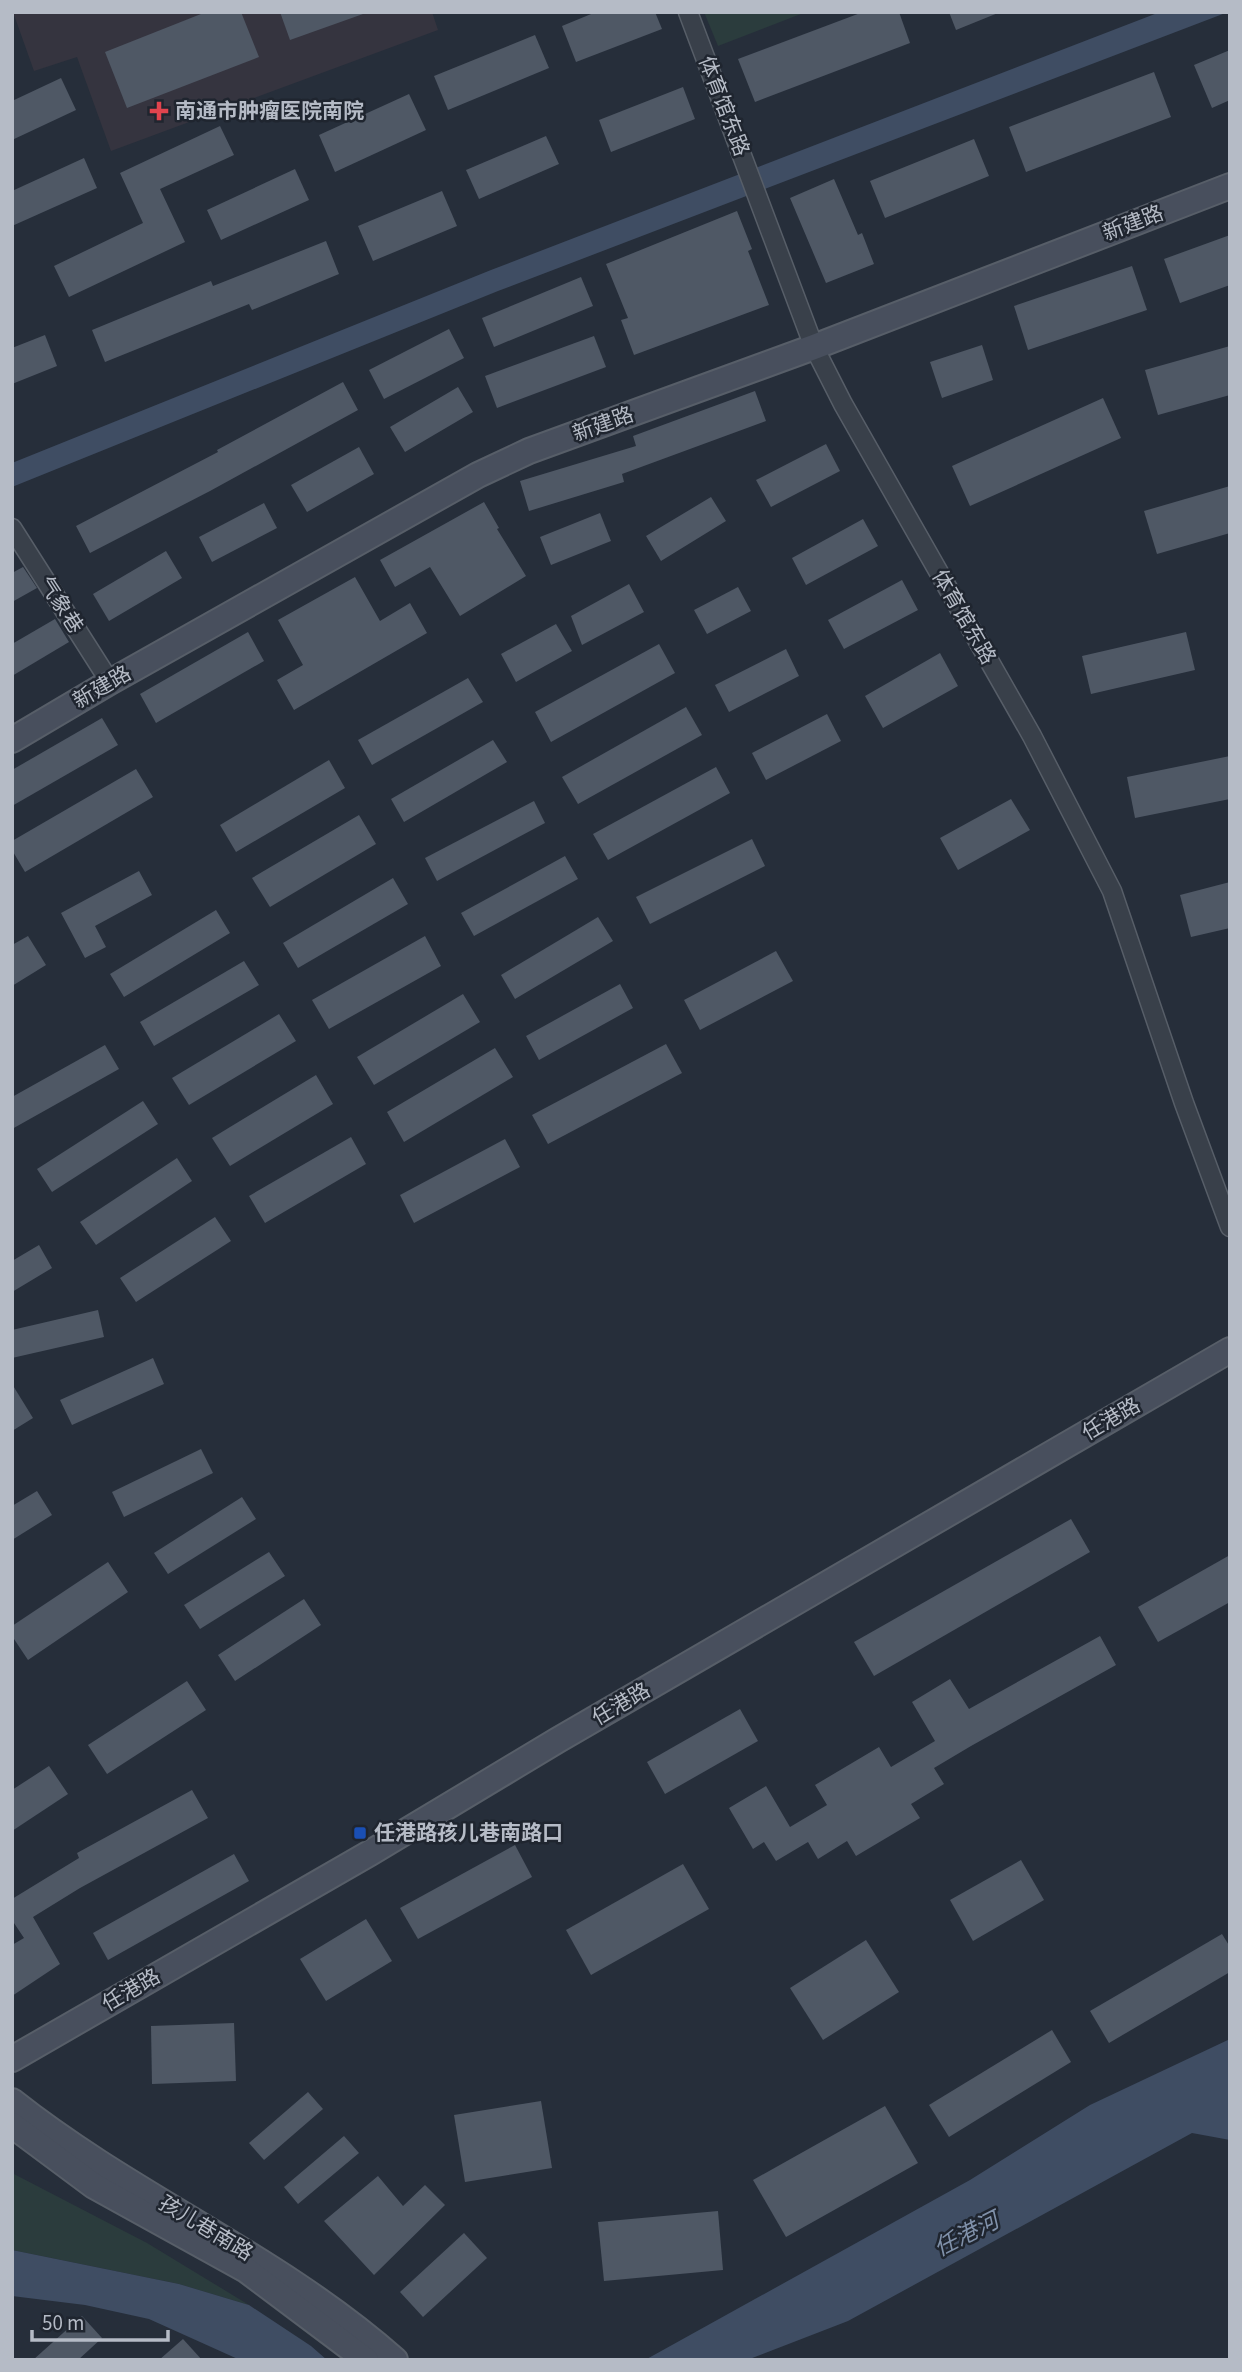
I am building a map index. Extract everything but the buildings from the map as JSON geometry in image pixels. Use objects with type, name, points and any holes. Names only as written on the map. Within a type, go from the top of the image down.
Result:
[{"type":"street","name":"体育馆东路","points":[[688,12],[814,347],[1032,736],[1112,891],[1184,1103],[1230,1227]]},
{"type":"street","name":"新建路","points":[[12,740],[478,475],[528,452],[814,347],[1230,186]]},
{"type":"street","name":"气象巷","points":[[12,528],[110,682]]},
{"type":"street","name":"任港路","points":[[12,2059],[1230,1350]]},
{"type":"street","name":"孩儿巷南路","points":[[12,2101],[50,2131],[110,2170],[281,2274],[357,2326],[395,2360]]},
{"type":"street","name":"孩儿巷南路","points":[[12,2125],[94,2186],[246,2270],[366,2360]]},
{"type":"shaded area","name":"南通市肿瘤医院南院","points":[[13,12],[432,12],[438,30],[111,151],[77,57],[34,71]]},
{"type":"shaded area","points":[[704,12],[806,12],[718,46]]},
{"type":"shaded area","points":[[12,2173],[147,2243],[249,2305],[179,2284],[12,2250]]},
{"type":"water","points":[[1160,12],[1228,12],[498,291],[12,487],[12,463],[491,270]]},
{"type":"water","name":"任港河","points":[[1230,2039],[1230,2140],[1192,2133],[848,2321],[747,2360],[645,2360],[970,2180],[1090,2105]]},
{"type":"water","points":[[12,2250],[179,2284],[249,2305],[311,2346],[327,2360],[240,2360],[149,2319],[85,2305],[12,2296]]},
{"type":"place","name":"南通市肿瘤医院南院","points":[[159,111]]},
{"type":"place","name":"任港路孩儿巷南路口","points":[[360,1833]]}]
